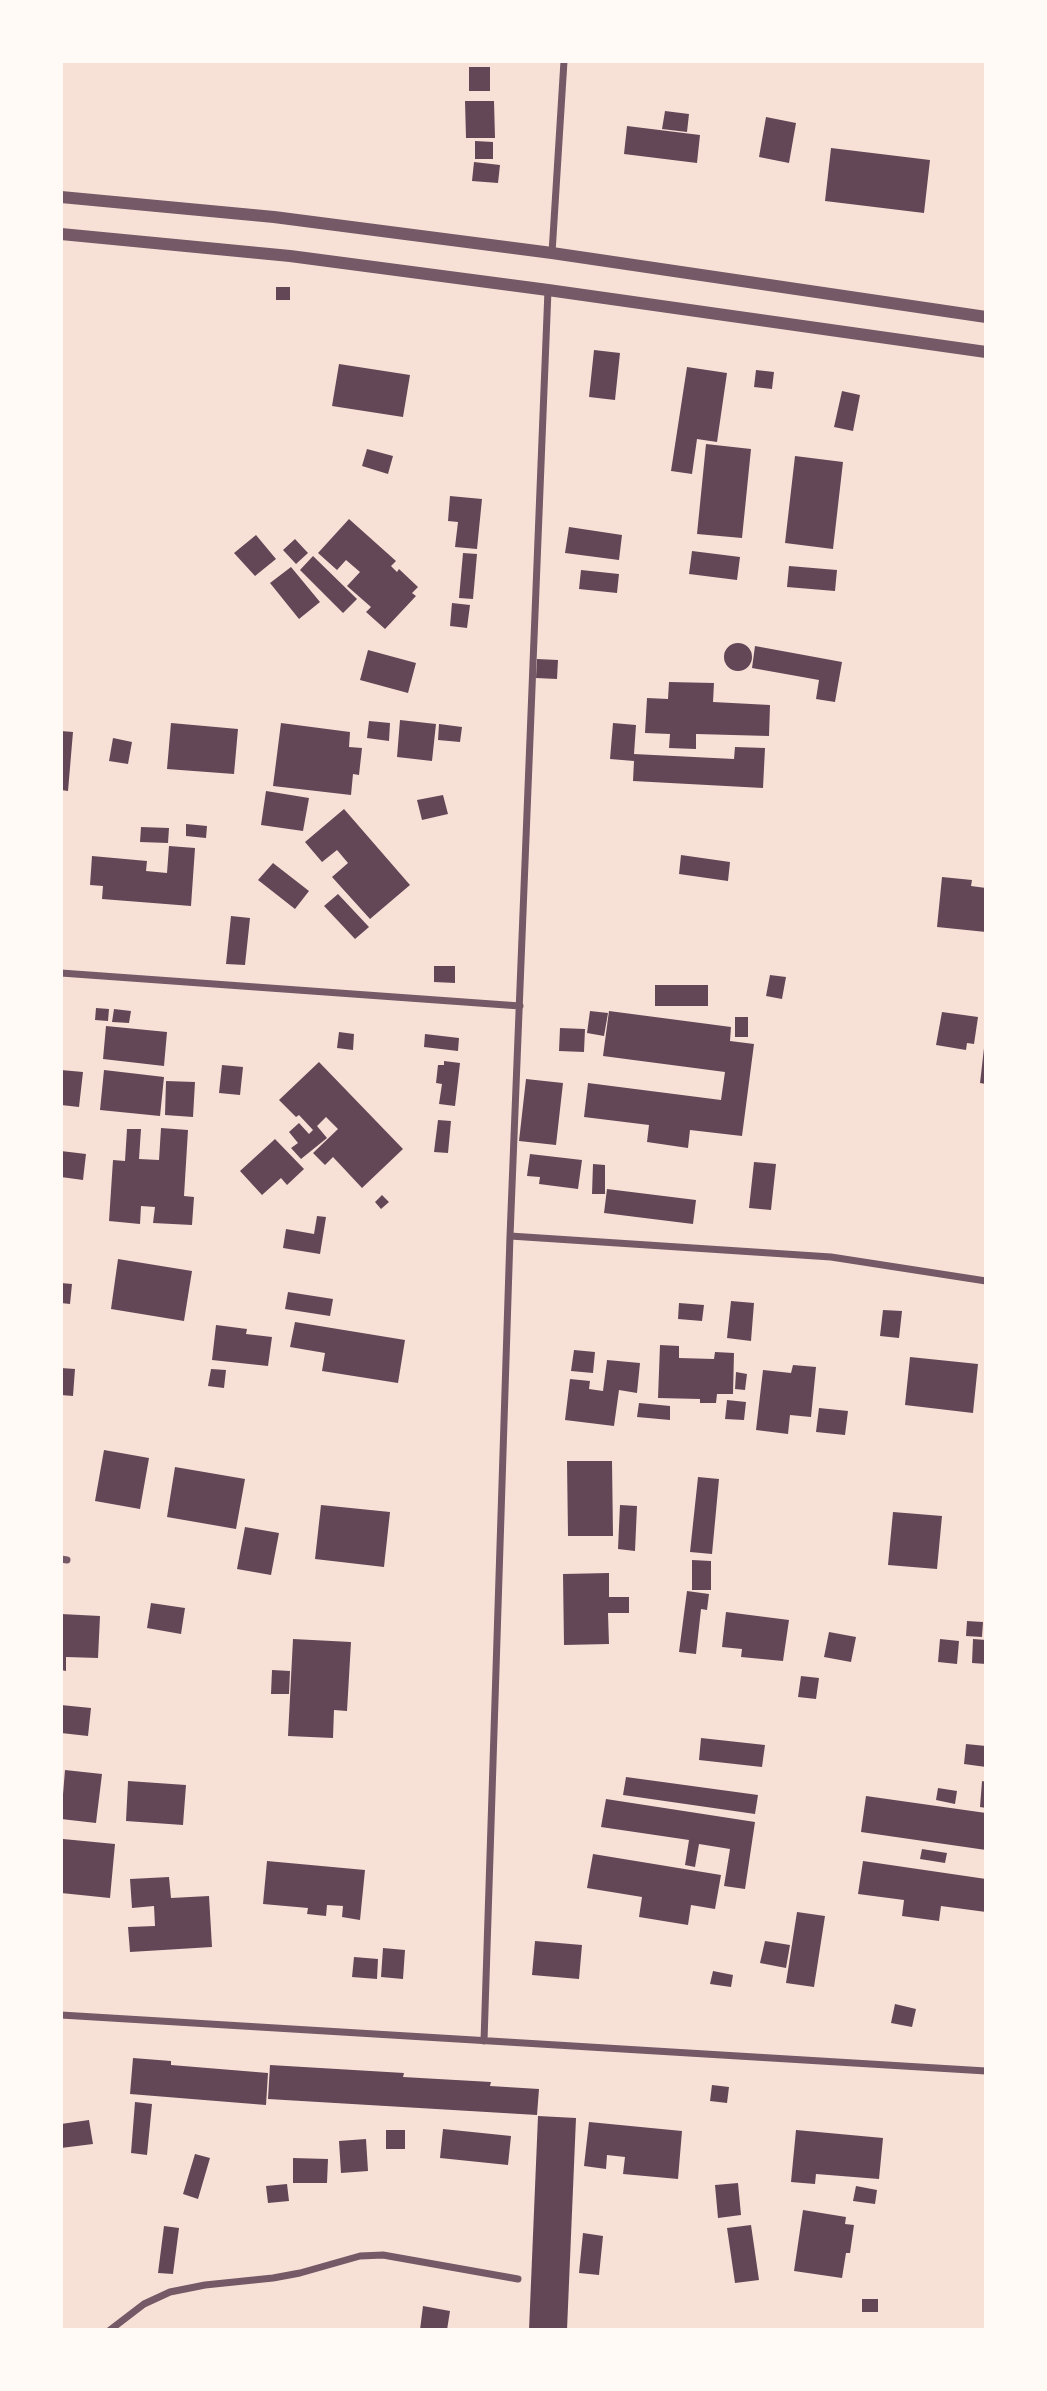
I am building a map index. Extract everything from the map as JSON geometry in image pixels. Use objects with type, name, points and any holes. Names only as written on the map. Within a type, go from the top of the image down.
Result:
[{"type":"street","points":[[552,253],[564,61]]},
{"type":"street","points":[[61,197],[274,217],[552,253],[986,317]]},
{"type":"street","points":[[61,234],[290,256],[986,352]]},
{"type":"street","points":[[484,2041],[510,1236],[548,290]]},
{"type":"street","points":[[61,973],[520,1006]]},
{"type":"street","points":[[510,1236],[831,1257],[986,1281]]},
{"type":"street","points":[[61,2015],[986,2071]]},
{"type":"street","points":[[110,2330],[144,2304],[170,2292],[205,2285],[286,2276],[360,2256],[383,2255],[518,2278]]},
{"type":"building","points":[[469,67],[490,67],[490,91],[469,91]]},
{"type":"building","points":[[465,101],[494,101],[495,138],[466,138]]},
{"type":"building","points":[[665,111],[689,114],[687,132],[662,129]]},
{"type":"building","points":[[766,117],[796,123],[789,163],[759,157]]},
{"type":"building","points":[[627,126],[700,135],[697,163],[624,154]]},
{"type":"building","points":[[475,141],[493,142],[493,159],[475,159]]},
{"type":"building","points":[[831,148],[930,160],[924,213],[825,201]]},
{"type":"building","points":[[474,162],[500,165],[498,183],[472,181]]},
{"type":"building","points":[[276,287],[290,287],[290,300],[276,300]]},
{"type":"building","points":[[594,350],[620,353],[615,400],[589,397]]},
{"type":"building","points":[[339,364],[410,375],[403,417],[332,406]]},
{"type":"building","points":[[687,367],[727,373],[717,442],[697,439],[692,474],[671,471]]},
{"type":"building","points":[[756,370],[774,372],[772,389],[754,387]]},
{"type":"building","points":[[842,391],[860,395],[853,431],[834,427]]},
{"type":"building","points":[[706,444],[751,449],[742,538],[697,534]]},
{"type":"building","points":[[367,449],[393,456],[388,474],[362,466]]},
{"type":"building","points":[[795,456],[843,462],[833,549],[785,543]]},
{"type":"building","points":[[450,496],[482,499],[477,549],[455,547],[458,522],[448,521]]},
{"type":"building","points":[[349,519],[396,561],[391,566],[397,572],[399,569],[418,587],[412,593],[416,596],[385,629],[366,612],[371,607],[347,586],[360,572],[346,560],[337,570],[318,553]]},
{"type":"building","points":[[569,527],[622,535],[619,560],[565,553]]},
{"type":"building","points":[[256,535],[276,559],[255,576],[234,553]]},
{"type":"building","points":[[295,539],[308,553],[296,564],[283,550]]},
{"type":"building","points":[[692,551],[740,557],[737,580],[689,574]]},
{"type":"building","points":[[463,553],[477,554],[473,599],[459,598]]},
{"type":"building","points":[[313,556],[357,599],[343,613],[300,570]]},
{"type":"building","points":[[789,566],[837,570],[835,591],[787,587]]},
{"type":"building","points":[[291,567],[320,602],[299,619],[270,583]]},
{"type":"building","points":[[581,570],[619,574],[617,593],[579,589]]},
{"type":"building","points":[[452,603],[470,605],[467,628],[450,626]]},
{"type":"building","points":[[738,643],[748,647],[752,657],[748,667],[738,671],[728,667],[724,657],[728,647]]},
{"type":"building","points":[[755,646],[842,662],[835,702],[816,699],[819,680],[752,668]]},
{"type":"building","points":[[368,650],[416,663],[408,693],[360,680]]},
{"type":"building","points":[[537,659],[558,660],[557,679],[536,678]]},
{"type":"building","points":[[669,682],[714,683],[713,702],[770,705],[769,736],[696,734],[696,749],[669,748],[670,734],[645,733],[647,698],[668,699]]},
{"type":"building","points":[[400,720],[436,724],[432,761],[397,757]]},
{"type":"building","points":[[369,721],[390,723],[389,741],[367,738]]},
{"type":"building","points":[[171,723],[238,729],[234,774],[167,769]]},
{"type":"building","points":[[281,723],[350,732],[349,747],[362,748],[359,775],[353,774],[351,795],[273,786]]},
{"type":"building","points":[[613,723],[636,725],[634,754],[734,759],[735,747],[765,748],[763,788],[633,781],[634,761],[610,759]]},
{"type":"building","points":[[439,724],[462,727],[460,742],[438,740]]},
{"type":"building","points":[[61,731],[73,732],[68,791],[61,790]]},
{"type":"building","points":[[113,738],[132,742],[128,764],[109,761]]},
{"type":"building","points":[[266,791],[309,798],[303,831],[261,825]]},
{"type":"building","points":[[443,795],[448,814],[422,820],[417,800]]},
{"type":"building","points":[[344,809],[410,885],[370,919],[332,877],[348,863],[337,850],[322,862],[305,842]]},
{"type":"building","points":[[186,824],[207,826],[206,838],[186,836]]},
{"type":"building","points":[[141,827],[169,828],[168,843],[140,842]]},
{"type":"building","points":[[169,846],[195,848],[191,906],[102,899],[103,886],[90,885],[92,856],[147,861],[146,871],[167,873]]},
{"type":"building","points":[[681,855],[730,862],[728,881],[679,874]]},
{"type":"building","points":[[273,863],[309,891],[295,909],[258,880]]},
{"type":"building","points":[[942,877],[972,880],[971,886],[986,888],[986,932],[937,927]]},
{"type":"building","points":[[338,894],[369,927],[355,939],[324,906]]},
{"type":"building","points":[[231,916],[250,918],[245,965],[226,964]]},
{"type":"building","points":[[434,966],[455,966],[455,983],[434,982]]},
{"type":"building","points":[[770,975],[786,977],[782,999],[766,996]]},
{"type":"building","points":[[655,985],[708,985],[708,1006],[655,1006]]},
{"type":"building","points":[[96,1008],[109,1009],[108,1021],[95,1020]]},
{"type":"building","points":[[114,1009],[131,1011],[129,1023],[112,1022]]},
{"type":"building","points":[[590,1011],[608,1013],[604,1036],[587,1033]]},
{"type":"building","points":[[609,1011],[731,1027],[730,1041],[754,1044],[742,1136],[690,1130],[688,1148],[647,1142],[649,1125],[584,1117],[588,1083],[721,1100],[725,1072],[603,1056]]},
{"type":"building","points":[[942,1012],[978,1017],[974,1044],[967,1043],[966,1050],[936,1045]]},
{"type":"building","points":[[735,1017],[748,1017],[748,1037],[735,1037]]},
{"type":"building","points":[[106,1026],[167,1032],[164,1066],[103,1059]]},
{"type":"building","points":[[560,1028],[585,1029],[584,1052],[559,1051]]},
{"type":"building","points":[[339,1032],[354,1034],[353,1050],[337,1048]]},
{"type":"building","points":[[425,1034],[459,1038],[458,1051],[424,1047]]},
{"type":"building","points":[[986,1048],[986,1084],[980,1083]]},
{"type":"building","points":[[444,1061],[460,1063],[455,1106],[439,1104],[442,1084],[436,1083],[438,1065],[444,1065]]},
{"type":"building","points":[[319,1062],[403,1149],[362,1188],[333,1157],[325,1165],[313,1153],[338,1129],[326,1117],[317,1126],[327,1138],[301,1159],[291,1148],[298,1143],[289,1132],[299,1123],[309,1134],[313,1130],[279,1100]]},
{"type":"building","points":[[222,1065],[243,1067],[240,1095],[219,1093]]},
{"type":"building","points":[[61,1070],[83,1072],[79,1107],[61,1105]]},
{"type":"building","points":[[104,1070],[164,1077],[160,1116],[100,1110]]},
{"type":"building","points":[[526,1079],[563,1083],[556,1145],[519,1141]]},
{"type":"building","points":[[166,1081],[195,1082],[193,1117],[165,1115]]},
{"type":"building","points":[[438,1120],[451,1121],[448,1153],[434,1152]]},
{"type":"building","points":[[161,1128],[188,1130],[184,1196],[194,1197],[192,1225],[153,1223],[155,1207],[141,1206],[140,1224],[109,1221],[113,1160],[125,1161],[127,1129],[141,1129],[139,1159],[159,1160]]},
{"type":"building","points":[[275,1139],[304,1169],[287,1185],[281,1178],[262,1195],[240,1171]]},
{"type":"building","points":[[61,1151],[86,1154],[83,1180],[61,1177]]},
{"type":"building","points":[[530,1154],[582,1160],[578,1189],[539,1184],[540,1177],[527,1176]]},
{"type":"building","points":[[754,1162],[776,1164],[771,1210],[749,1208]]},
{"type":"building","points":[[593,1164],[605,1165],[605,1194],[592,1194]]},
{"type":"building","points":[[607,1189],[696,1200],[693,1224],[604,1213]]},
{"type":"building","points":[[382,1195],[389,1202],[381,1209],[375,1202]]},
{"type":"building","points":[[317,1216],[326,1217],[320,1254],[283,1248],[286,1229],[314,1234]]},
{"type":"building","points":[[118,1259],[192,1271],[184,1321],[111,1309]]},
{"type":"building","points":[[61,1283],[72,1284],[70,1304],[61,1303]]},
{"type":"building","points":[[288,1292],[333,1299],[330,1316],[285,1309]]},
{"type":"building","points":[[731,1301],[754,1303],[751,1341],[727,1338]]},
{"type":"building","points":[[679,1303],[704,1305],[702,1321],[678,1319]]},
{"type":"building","points":[[883,1310],[902,1311],[899,1338],[880,1336]]},
{"type":"building","points":[[295,1322],[405,1340],[398,1383],[322,1371],[325,1353],[290,1347]]},
{"type":"building","points":[[216,1325],[247,1329],[246,1334],[272,1337],[268,1366],[212,1360]]},
{"type":"building","points":[[660,1345],[679,1346],[679,1358],[714,1359],[715,1352],[734,1353],[733,1394],[717,1394],[716,1403],[700,1403],[700,1399],[658,1398]]},
{"type":"building","points":[[574,1350],[595,1352],[593,1373],[571,1371]]},
{"type":"building","points":[[910,1357],[978,1364],[973,1413],[905,1405]]},
{"type":"building","points":[[607,1360],[640,1363],[637,1393],[619,1390],[614,1426],[565,1420],[570,1379],[590,1381],[589,1389],[603,1391]]},
{"type":"building","points":[[793,1365],[816,1367],[811,1417],[790,1415],[788,1434],[756,1430],[763,1370],[791,1373]]},
{"type":"building","points":[[61,1368],[75,1369],[73,1396],[61,1395]]},
{"type":"building","points":[[211,1369],[226,1370],[224,1388],[208,1386]]},
{"type":"building","points":[[736,1372],[747,1374],[745,1390],[735,1389]]},
{"type":"building","points":[[727,1400],[746,1402],[744,1420],[725,1419]]},
{"type":"building","points":[[639,1403],[670,1406],[670,1420],[637,1417]]},
{"type":"building","points":[[819,1408],[848,1411],[845,1435],[816,1432]]},
{"type":"building","points":[[104,1450],[149,1458],[140,1509],[95,1501]]},
{"type":"building","points":[[567,1461],[612,1461],[613,1536],[568,1536]]},
{"type":"building","points":[[175,1467],[245,1479],[236,1529],[167,1517]]},
{"type":"building","points":[[698,1477],[719,1479],[712,1554],[690,1552]]},
{"type":"building","points":[[321,1505],[390,1512],[384,1567],[315,1559]]},
{"type":"building","points":[[620,1505],[637,1506],[635,1551],[618,1549]]},
{"type":"building","points":[[893,1512],[942,1516],[937,1569],[888,1565]]},
{"type":"building","points":[[245,1527],[279,1533],[271,1575],[237,1569]]},
{"type":"building","points":[[692,1560],[711,1561],[711,1590],[692,1590]]},
{"type":"building","points":[[609,1573],[609,1597],[629,1597],[629,1613],[608,1613],[609,1644],[564,1645],[563,1574]]},
{"type":"building","points":[[687,1591],[709,1594],[707,1610],[701,1609],[696,1654],[679,1652]]},
{"type":"building","points":[[151,1603],[185,1608],[181,1634],[147,1628]]},
{"type":"building","points":[[726,1612],[789,1620],[783,1661],[741,1657],[742,1649],[722,1647]]},
{"type":"building","points":[[61,1614],[100,1616],[98,1658],[66,1657],[66,1671],[61,1670]]},
{"type":"building","points":[[967,1621],[983,1622],[982,1637],[966,1636]]},
{"type":"building","points":[[829,1632],[856,1637],[851,1662],[824,1657]]},
{"type":"building","points":[[293,1639],[351,1642],[347,1711],[334,1710],[333,1738],[288,1736]]},
{"type":"building","points":[[940,1639],[959,1641],[957,1664],[938,1662]]},
{"type":"building","points":[[973,1639],[986,1640],[986,1664],[972,1663]]},
{"type":"building","points":[[272,1670],[290,1671],[289,1694],[271,1694]]},
{"type":"building","points":[[801,1676],[819,1678],[816,1699],[798,1697]]},
{"type":"building","points":[[61,1705],[91,1708],[88,1736],[61,1733]]},
{"type":"building","points":[[701,1738],[765,1745],[762,1767],[699,1760]]},
{"type":"building","points":[[966,1744],[986,1746],[986,1767],[964,1764]]},
{"type":"building","points":[[65,1770],[102,1774],[96,1823],[61,1819]]},
{"type":"building","points":[[626,1777],[758,1795],[755,1814],[623,1795]]},
{"type":"building","points":[[128,1781],[186,1785],[183,1825],[126,1821]]},
{"type":"building","points":[[982,1781],[986,1782],[986,1808],[980,1807]]},
{"type":"building","points":[[938,1788],[957,1791],[955,1804],[936,1800]]},
{"type":"building","points":[[866,1796],[986,1813],[986,1850],[861,1832]]},
{"type":"building","points":[[606,1799],[755,1822],[745,1889],[724,1886],[730,1849],[699,1844],[695,1867],[685,1865],[689,1840],[601,1827]]},
{"type":"building","points":[[63,1839],[115,1844],[110,1898],[61,1893]]},
{"type":"building","points":[[922,1849],[947,1853],[945,1863],[920,1859]]},
{"type":"building","points":[[593,1854],[721,1875],[715,1909],[691,1905],[688,1925],[639,1917],[642,1897],[587,1888]]},
{"type":"building","points":[[267,1861],[365,1870],[360,1920],[342,1917],[343,1906],[327,1905],[326,1916],[307,1914],[308,1908],[263,1904]]},
{"type":"building","points":[[863,1861],[986,1879],[986,1912],[941,1906],[939,1921],[902,1916],[904,1900],[858,1894]]},
{"type":"building","points":[[169,1877],[171,1898],[209,1896],[212,1947],[130,1952],[128,1927],[155,1926],[154,1906],[132,1908],[130,1879]]},
{"type":"building","points":[[797,1912],[825,1916],[814,1987],[786,1983]]},
{"type":"building","points":[[535,1941],[582,1945],[579,1979],[532,1975]]},
{"type":"building","points":[[765,1941],[790,1945],[786,1968],[760,1963]]},
{"type":"building","points":[[383,1948],[405,1950],[403,1979],[381,1977]]},
{"type":"building","points":[[354,1957],[378,1959],[377,1979],[352,1977]]},
{"type":"building","points":[[713,1971],[733,1975],[731,1987],[710,1984]]},
{"type":"building","points":[[895,2004],[916,2009],[912,2027],[891,2023]]},
{"type":"building","points":[[133,2058],[171,2061],[171,2065],[268,2073],[266,2105],[130,2094]]},
{"type":"building","points":[[270,2065],[404,2073],[403,2077],[491,2082],[490,2086],[539,2089],[537,2115],[268,2099]]},
{"type":"building","points":[[712,2085],[729,2087],[727,2103],[710,2101]]},
{"type":"building","points":[[135,2102],[152,2104],[147,2155],[131,2153]]},
{"type":"building","points":[[538,2116],[576,2118],[567,2330],[529,2330]]},
{"type":"building","points":[[89,2120],[93,2144],[61,2148],[61,2124]]},
{"type":"building","points":[[589,2122],[682,2131],[678,2179],[623,2174],[625,2157],[607,2155],[606,2169],[584,2166]]},
{"type":"building","points":[[443,2129],[511,2136],[508,2165],[440,2158]]},
{"type":"building","points":[[386,2130],[405,2130],[405,2149],[386,2149]]},
{"type":"building","points":[[796,2130],[883,2138],[879,2179],[816,2174],[815,2184],[791,2182]]},
{"type":"building","points":[[366,2139],[368,2171],[341,2173],[339,2141]]},
{"type":"building","points":[[195,2154],[210,2158],[198,2199],[183,2194]]},
{"type":"building","points":[[293,2158],[328,2159],[327,2183],[293,2183]]},
{"type":"building","points":[[738,2183],[741,2215],[718,2218],[715,2185]]},
{"type":"building","points":[[287,2184],[289,2201],[268,2203],[266,2186]]},
{"type":"building","points":[[856,2186],[877,2190],[875,2204],[853,2201]]},
{"type":"building","points":[[803,2210],[846,2217],[845,2224],[854,2225],[850,2253],[846,2253],[842,2278],[794,2271]]},
{"type":"building","points":[[751,2225],[759,2280],[735,2283],[727,2228]]},
{"type":"building","points":[[164,2226],[179,2228],[173,2274],[158,2273]]},
{"type":"building","points":[[583,2233],[603,2236],[599,2275],[579,2273]]},
{"type":"building","points":[[862,2299],[878,2299],[878,2312],[862,2312]]},
{"type":"building","points":[[423,2306],[450,2311],[447,2330],[420,2330]]}]
